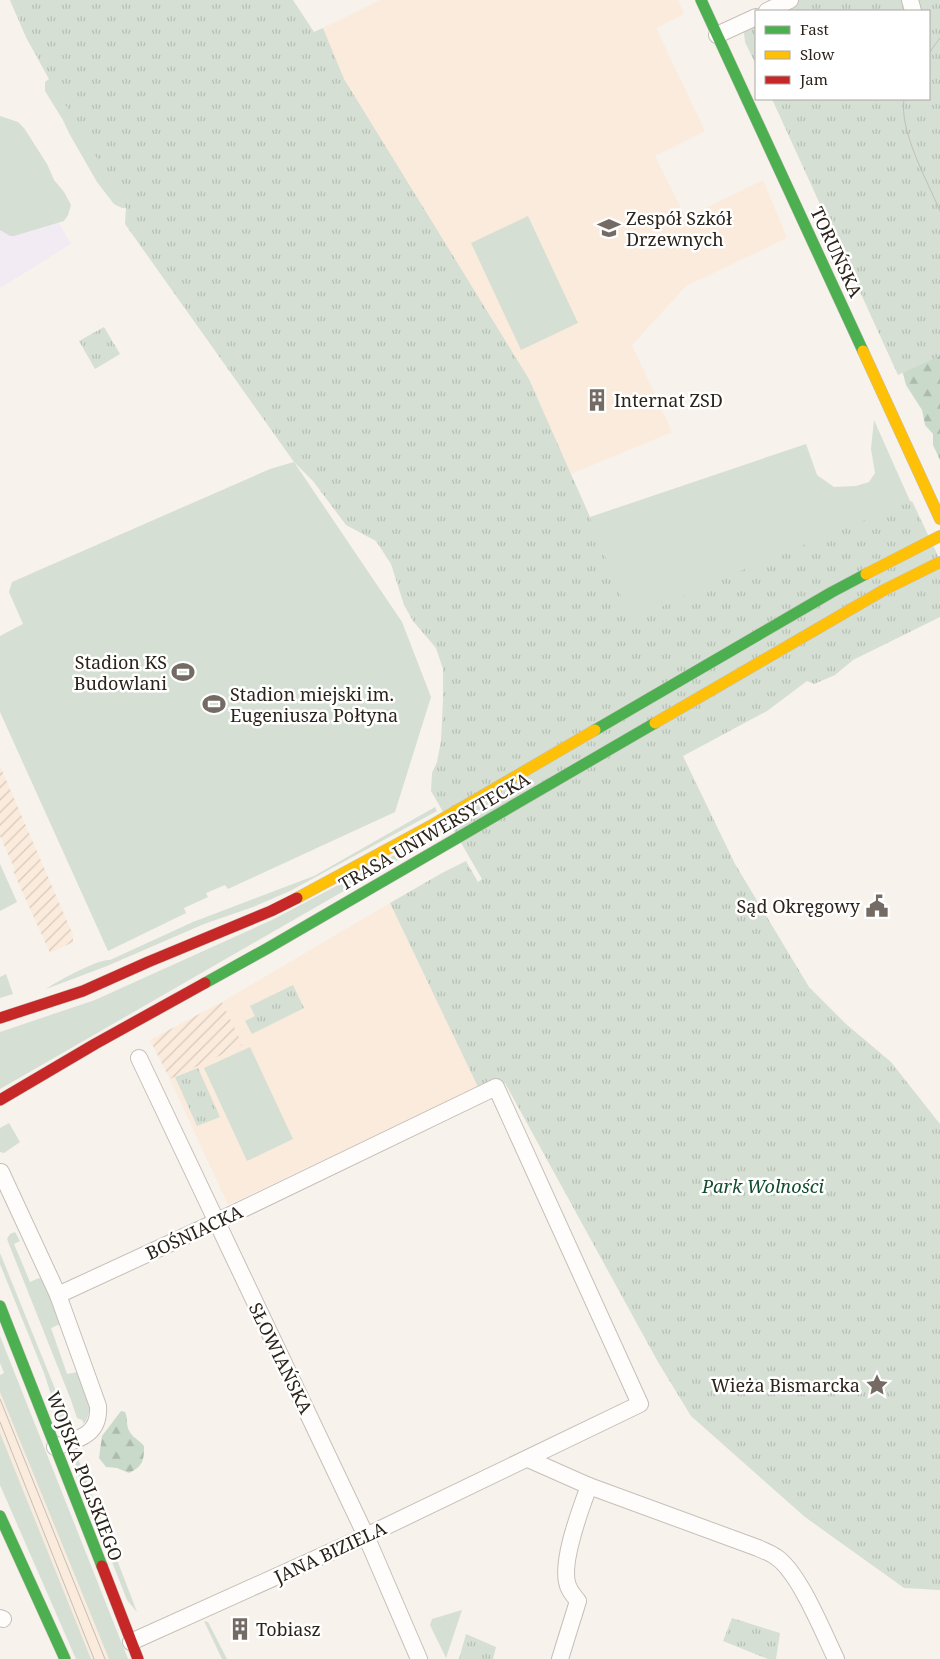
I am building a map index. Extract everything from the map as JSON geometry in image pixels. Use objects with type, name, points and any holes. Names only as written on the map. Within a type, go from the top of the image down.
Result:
[{"type":"main road","name":"TORUŃSKA","points":[[701,0],[940,519]]},
{"type":"main road","name":"TRASA UNIWERSYTECKA","points":[[0,1018],[83,991],[271,910],[314,889],[424,829],[832,592],[940,536]]},
{"type":"main road","name":"TRASA UNIWERSYTECKA","points":[[0,1100],[252,957],[884,590],[940,562]]},
{"type":"main road","name":"WOJSKA POLSKIEGO","points":[[0,1306],[138,1659]]},
{"type":"main road","points":[[0,1516],[65,1659]]},
{"type":"street","points":[[769,10],[790,0]]},
{"type":"street","points":[[717,35],[755,16]]},
{"type":"street","name":"SŁOWIAŃSKA","points":[[139,1058],[366,1536],[420,1659]]},
{"type":"street","name":"BOŚNIACKA","points":[[58,1295],[216,1222],[496,1087],[640,1404]]},
{"type":"street","points":[[1,1172],[58,1295],[98,1406],[96,1425],[86,1434],[54,1447]]},
{"type":"street","name":"JANA BIZIELA","points":[[131,1642],[366,1536],[640,1404]]},
{"type":"street","points":[[528,1459],[589,1486],[758,1548],[776,1557],[798,1581],[836,1659]]},
{"type":"street","points":[[560,1659],[578,1601],[568,1587],[566,1572],[572,1534],[589,1486]]},
{"type":"shaded area","name":"Zespół Szkół Drzewnych","points":[[380,0],[678,0],[684,14],[656,28],[705,131],[655,156],[686,218],[763,180],[787,238],[686,286],[632,345],[672,432],[571,474],[529,379],[343,79],[323,28]]},
{"type":"shaded area","points":[[0,123],[71,244],[0,288]]},
{"type":"shaded area","points":[[0,766],[73,935],[73,942],[50,953],[13,871],[15,870],[0,836]]},
{"type":"shaded area","points":[[390,903],[419,959],[478,1087],[228,1205],[170,1079],[243,1045],[222,1002]]},
{"type":"shaded area","points":[[222,1002],[243,1045],[170,1079],[150,1040]]},
{"type":"shaded area","points":[[0,1392],[109,1659],[91,1659],[0,1433]]},
{"type":"green space","points":[[10,0],[126,208],[114,204],[97,182],[45,91],[45,82],[49,79],[27,39]]},
{"type":"green space","name":"Park Wolności","points":[[10,0],[293,0],[314,32],[323,28],[344,79],[529,379],[590,517],[631,621],[720,579],[912,501],[940,560],[940,617],[853,660],[835,675],[814,684],[807,681],[767,711],[683,756],[735,864],[809,987],[846,1024],[891,1062],[940,1124],[940,1590],[904,1588],[805,1517],[691,1416],[658,1362],[505,1083],[496,1087],[478,1087],[390,903],[466,861],[478,882],[482,879],[431,791],[432,773],[437,762],[441,741],[443,699],[443,669],[436,648],[413,621],[404,605],[391,564],[376,541],[346,525],[313,481],[294,462],[125,224],[126,208],[27,39]]},
{"type":"green space","points":[[790,0],[940,0],[940,356],[898,375],[772,100],[930,100],[930,10],[769,10]]},
{"type":"green space","points":[[755,17],[755,63],[745,42],[743,23]]},
{"type":"green space","points":[[0,116],[18,122],[24,128],[47,164],[54,180],[64,192],[71,205],[64,221],[14,236],[10,236],[0,230]]},
{"type":"green space","points":[[528,216],[578,323],[521,350],[471,243]]},
{"type":"green space","points":[[104,327],[120,354],[95,369],[79,341]]},
{"type":"green space","points":[[940,329],[940,460],[933,445],[933,434],[925,425],[922,410],[906,385],[895,343]]},
{"type":"green space","points":[[874,420],[918,519],[627,629],[590,517],[806,444],[817,475],[834,487],[856,486],[869,482],[875,473],[871,449]]},
{"type":"green space","name":"Stadion miejski im. Eugeniusza Połtyna","points":[[294,462],[402,622],[431,697],[395,812],[228,889],[225,885],[206,893],[208,897],[184,908],[186,913],[108,951],[0,712],[0,636],[23,624],[9,592],[12,582],[270,469]]},
{"type":"green space","points":[[540,778],[0,1089],[0,1032],[95,1000],[274,919]]},
{"type":"green space","points":[[435,807],[437,811],[290,891],[46,989],[88,966],[110,960],[193,922],[314,876]]},
{"type":"green space","points":[[0,864],[17,902],[0,911]]},
{"type":"green space","points":[[6,974],[13,994],[0,998],[0,977]]},
{"type":"green space","points":[[293,985],[304,1008],[252,1034],[245,1021],[255,1016],[250,1006]]},
{"type":"green space","points":[[250,1047],[293,1139],[247,1161],[204,1068]]},
{"type":"green space","points":[[198,1068],[220,1117],[197,1126],[175,1077]]},
{"type":"green space","points":[[9,1123],[20,1142],[4,1153],[0,1152],[0,1128]]},
{"type":"green space","points":[[15,1232],[20,1241],[14,1244],[30,1282],[39,1278],[44,1280],[61,1321],[60,1324],[51,1328],[67,1374],[78,1372],[86,1391],[89,1411],[84,1424],[82,1420],[77,1418],[7,1239],[10,1234]]},
{"type":"green space","points":[[0,1253],[62,1406],[68,1430],[60,1422],[44,1373],[0,1264]]},
{"type":"green space","points":[[0,1336],[128,1659],[109,1659],[0,1392],[0,1375],[4,1373],[0,1363]]},
{"type":"green space","points":[[121,1411],[125,1412],[129,1431],[144,1446],[142,1462],[129,1473],[117,1468],[106,1467],[99,1458],[102,1436]]},
{"type":"green space","points":[[0,1433],[91,1659],[76,1659],[0,1485]]},
{"type":"green space","points":[[76,1454],[137,1612],[127,1600],[74,1465]]},
{"type":"green space","points":[[462,1610],[446,1658],[430,1625],[432,1619]]},
{"type":"green space","points":[[732,1618],[780,1633],[776,1659],[768,1659],[723,1641]]},
{"type":"green space","points":[[204,1621],[208,1622],[227,1659],[222,1659]]},
{"type":"green space","points":[[466,1634],[496,1647],[493,1659],[459,1659]]},
{"type":"tram line","points":[[930,52],[940,38]]},
{"type":"tram line","points":[[904,100],[906,126],[910,140],[940,211]]},
{"type":"tram line","points":[[0,1399],[105,1659]]},
{"type":"tram line","points":[[0,1422],[94,1659]]},
{"type":"traffic: fast","points":[[701,0],[863,351]]},
{"type":"traffic: fast","points":[[595,730],[866,574]]},
{"type":"traffic: fast","points":[[205,983],[655,723]]},
{"type":"traffic: fast","points":[[0,1306],[102,1566]]},
{"type":"traffic: fast","points":[[0,1516],[65,1659]]},
{"type":"traffic: slow","points":[[863,351],[940,519]]},
{"type":"traffic: slow","points":[[866,574],[940,536]]},
{"type":"traffic: slow","points":[[655,723],[884,590],[940,562]]},
{"type":"traffic: slow","points":[[297,898],[432,825],[595,730]]},
{"type":"traffic: jam","points":[[0,1018],[83,991],[271,911],[297,898]]},
{"type":"traffic: jam","points":[[0,1100],[95,1044],[205,983]]},
{"type":"traffic: jam","points":[[102,1566],[138,1659]]},
{"type":"place","name":"Zespół Szkół Drzewnych","points":[[609,228]]},
{"type":"place","name":"Internat ZSD","points":[[597,400]]},
{"type":"place","name":"Stadion KS Budowlani","points":[[183,672]]},
{"type":"place","name":"Stadion miejski im. Eugeniusza Połtyna","points":[[214,704]]},
{"type":"place","name":"Sąd Okręgowy","points":[[877,906]]},
{"type":"place","name":"Wieża Bismarcka","points":[[877,1385]]},
{"type":"place","name":"Tobiasz","points":[[240,1629]]}]
